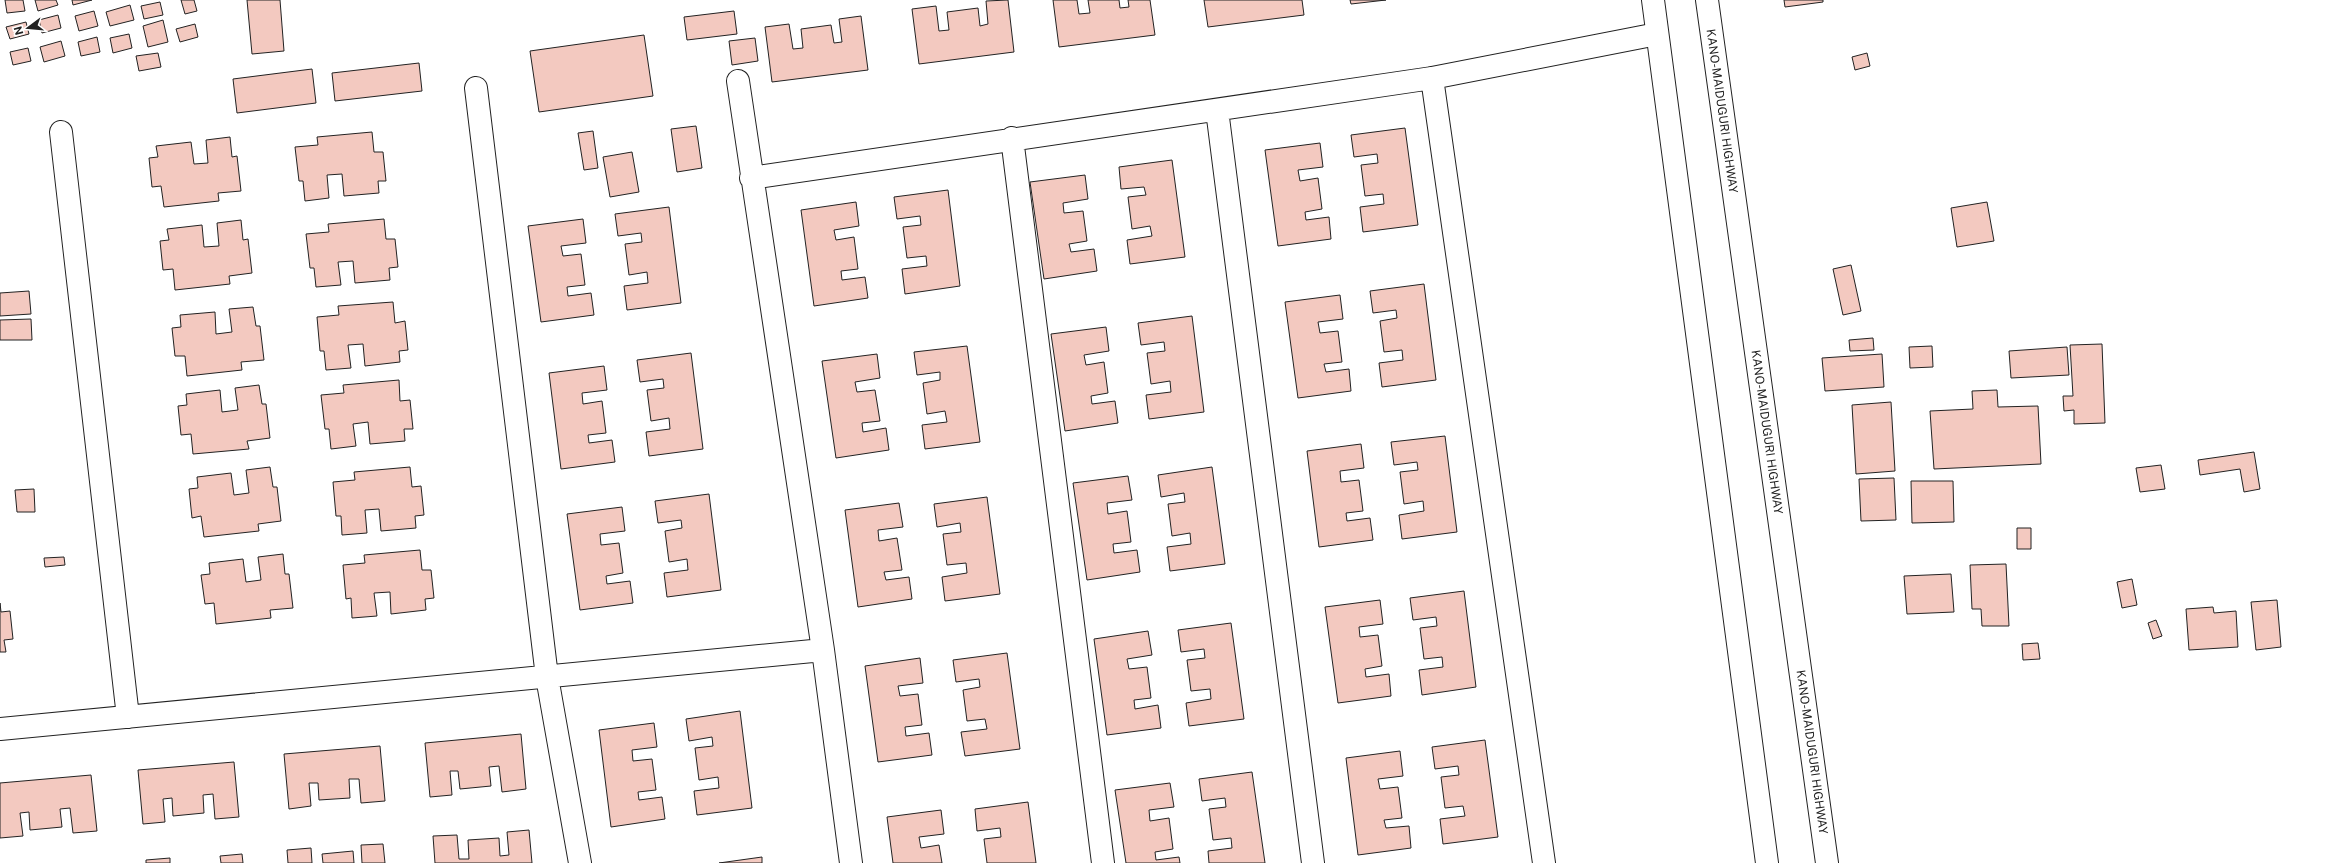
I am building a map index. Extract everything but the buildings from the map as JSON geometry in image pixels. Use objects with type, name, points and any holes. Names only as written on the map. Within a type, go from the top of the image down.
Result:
[{"type":"main road","points":[[1653,0],[1767,863]]},
{"type":"main road","name":"KANO-MAIDUGURI HIGHWAY","points":[[1706,0],[1828,863]]},
{"type":"main road","points":[[751,178],[1012,138],[1217,110],[1432,78],[1657,34]]},
{"type":"main road","points":[[1432,78],[1544,863]]},
{"type":"main road","points":[[738,81],[751,178],[823,650],[851,863]]},
{"type":"main road","points":[[476,88],[547,677],[580,863]]},
{"type":"main road","points":[[1217,110],[1313,863]]},
{"type":"main road","points":[[61,132],[128,717]]},
{"type":"main road","points":[[1012,138],[1103,863]]},
{"type":"main road","points":[[0,729],[823,650]]}]
